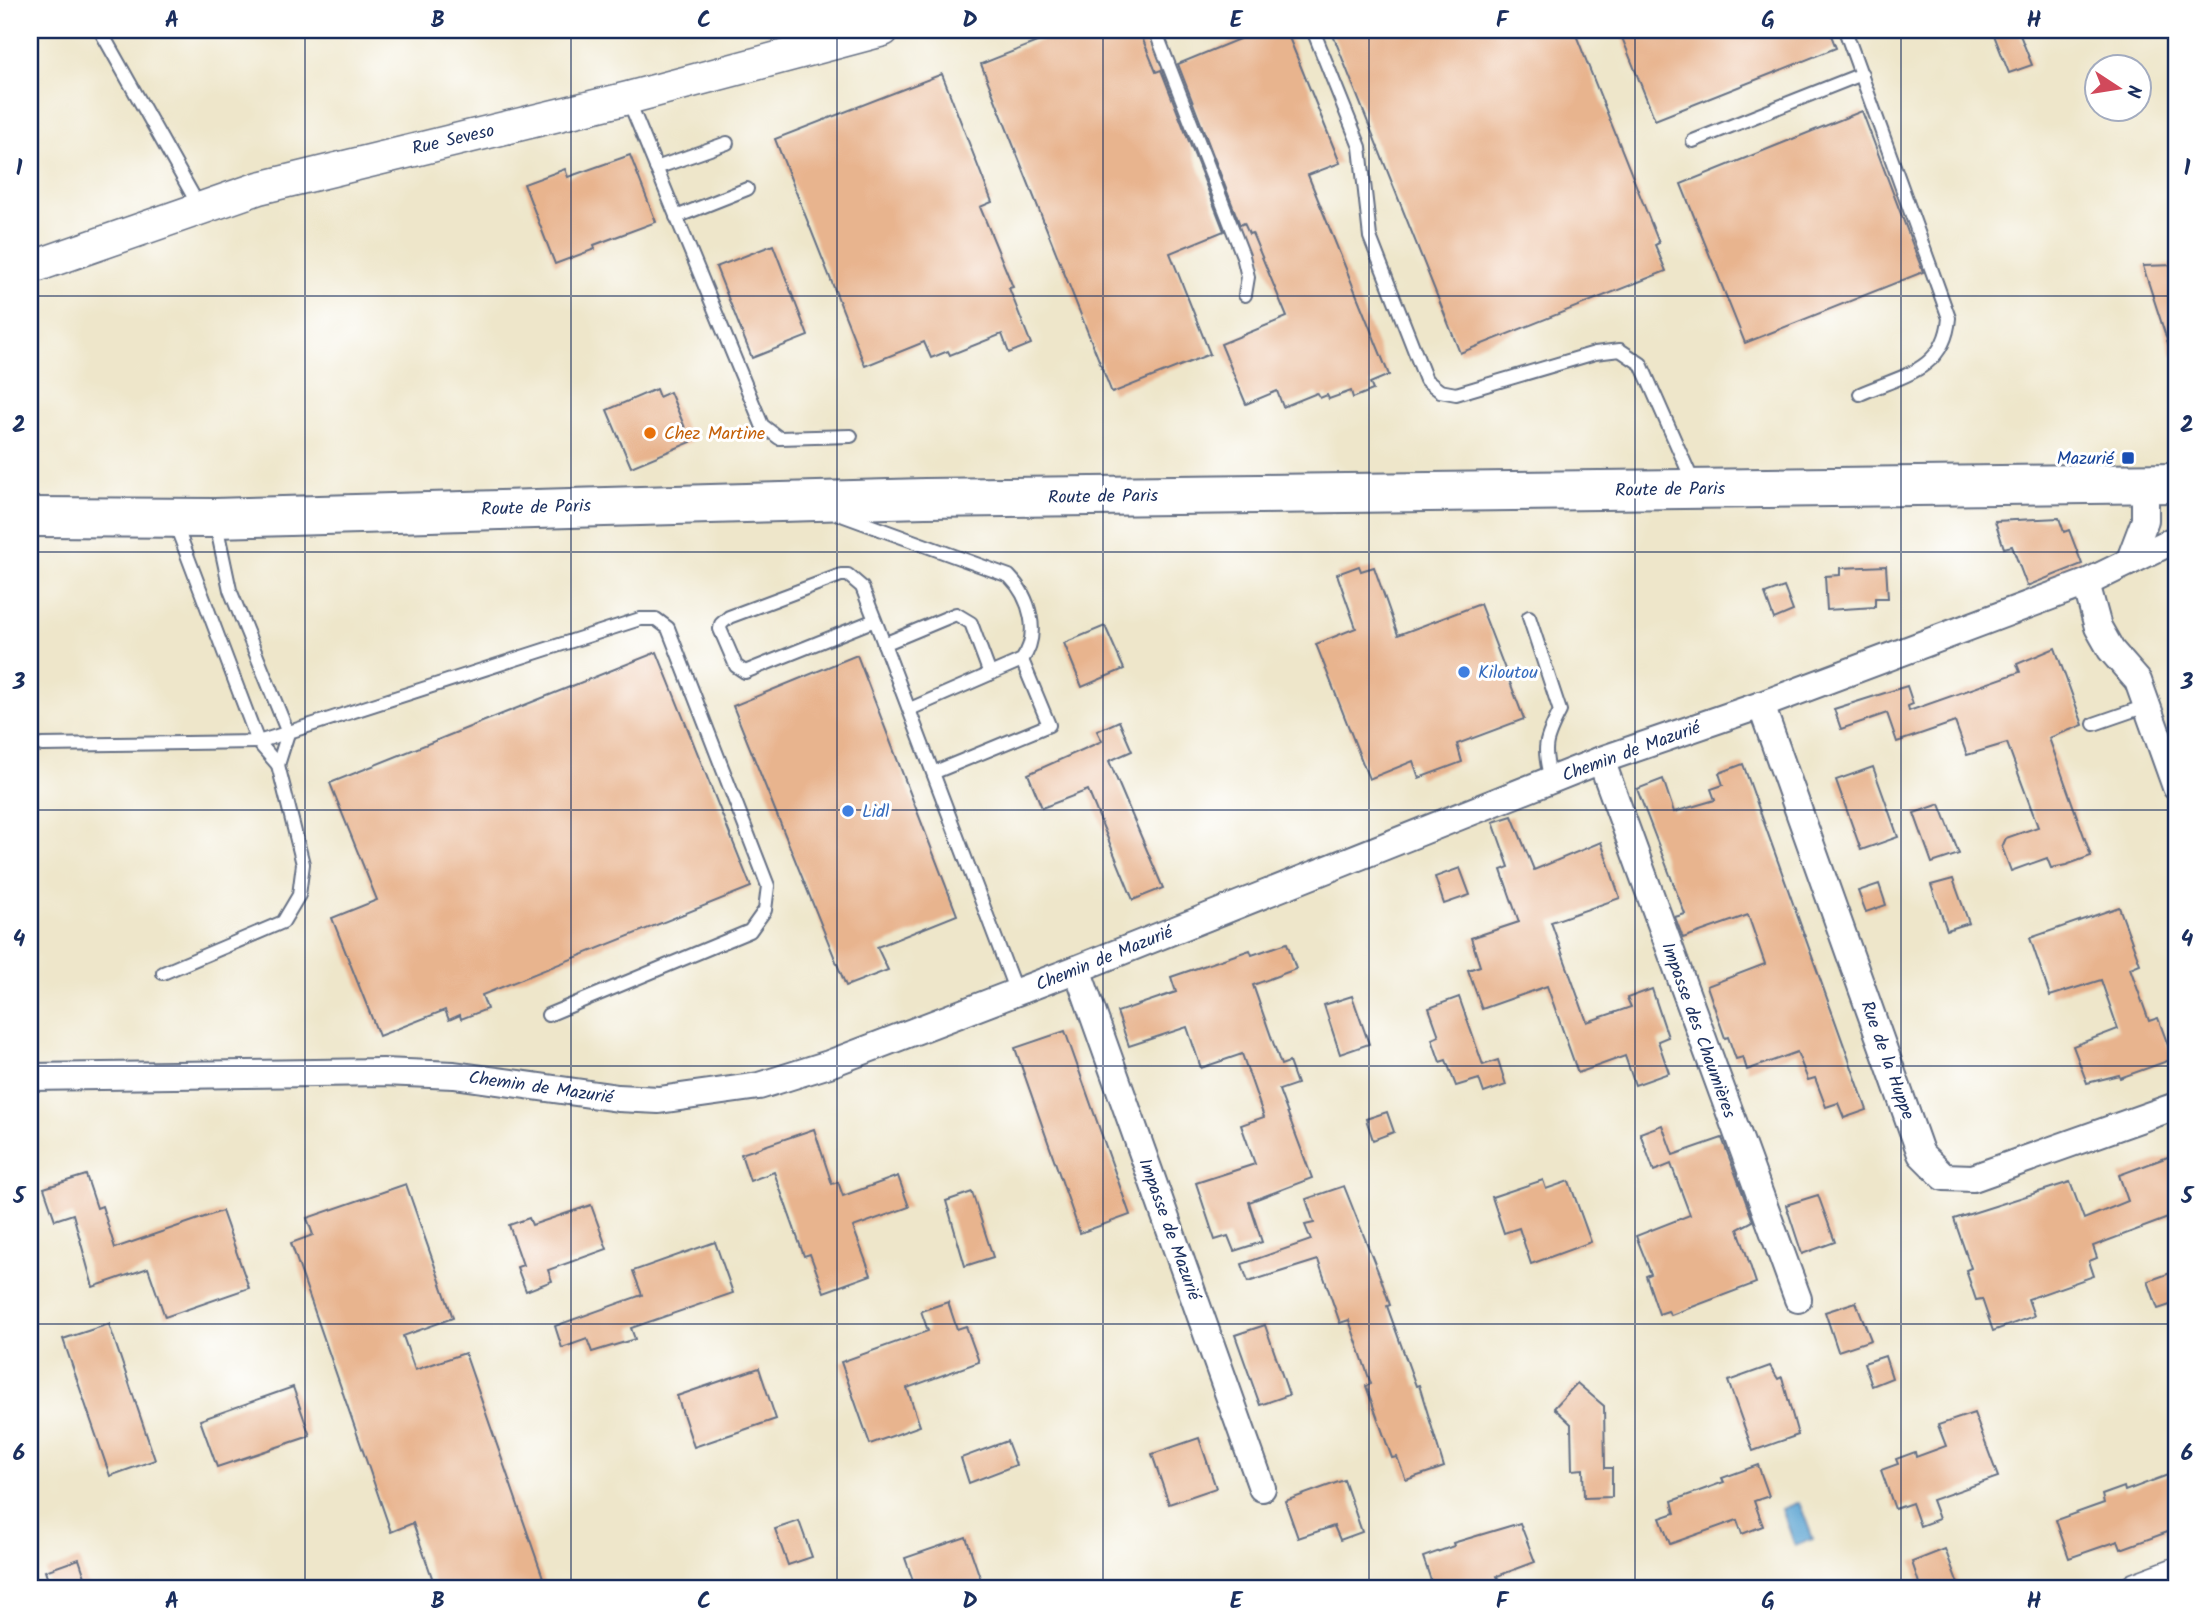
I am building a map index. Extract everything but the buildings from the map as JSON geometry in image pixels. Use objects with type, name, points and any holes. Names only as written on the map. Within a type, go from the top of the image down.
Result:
[{"type":"main road","name":"Route de Paris","points":[[30,517],[215,518],[806,501],[2160,483]]},
{"type":"street","name":"Rue Seveso","points":[[30,268],[298,178],[628,99],[883,30]]},
{"type":"street","points":[[2129,562],[2160,483]]},
{"type":"street","name":"Chemin de Mazurié","points":[[30,1077],[383,1072],[454,1075],[618,1098],[659,1100],[759,1086],[829,1064],[1077,969],[1601,760],[1761,705],[2086,583],[2176,539]]},
{"type":"street","points":[[2086,583],[2098,627],[2111,650],[2138,681],[2176,787]]},
{"type":"street","name":"Rue de la Huppe","points":[[1761,705],[1921,1154],[1944,1177],[1973,1178],[2176,1106]]},
{"type":"street","name":"Impasse des Chaumières","points":[[1601,760],[1797,1299]]},
{"type":"street","name":"Impasse de Mazurié","points":[[1077,969],[1262,1488]]},
{"type":"street","points":[[2136,1589],[2176,1574]]},
{"type":"lane","points":[[100,30],[201,209]]},
{"type":"lane","points":[[1155,30],[1243,256],[1248,277],[1245,295]]},
{"type":"lane","points":[[1313,30],[1360,148],[1370,237],[1426,380],[1440,391],[1456,394],[1595,353],[1620,350],[1640,364],[1696,489]]},
{"type":"lane","points":[[1844,30],[1949,318],[1948,339],[1935,358],[1917,369],[1860,394]]},
{"type":"lane","points":[[1693,141],[1861,74]]},
{"type":"lane","points":[[628,99],[768,431],[779,438],[851,436]]},
{"type":"lane","points":[[656,168],[727,143]]},
{"type":"lane","points":[[676,217],[747,189]]},
{"type":"lane","points":[[806,501],[1009,576],[1024,596],[1031,619],[1031,642],[1022,660],[910,709]]},
{"type":"lane","points":[[163,973],[283,922],[299,895],[303,864],[278,765],[258,742],[173,518]]},
{"type":"lane","points":[[215,518],[230,590],[288,733],[278,765]]},
{"type":"lane","points":[[875,620],[745,672],[736,666],[720,629],[721,624],[729,617],[841,575],[848,575],[862,587],[935,772],[1016,992]]},
{"type":"lane","points":[[884,644],[956,614],[971,624],[990,674]]},
{"type":"lane","points":[[1529,617],[1560,711],[1545,739],[1545,758],[1551,779]]},
{"type":"lane","points":[[42,745],[258,742],[640,620],[656,620],[668,628],[768,886],[765,910],[750,931],[548,1015]]},
{"type":"lane","points":[[935,772],[1049,725],[1022,660]]},
{"type":"lane","points":[[2094,724],[2146,706]]},
{"type":"water","points":[[1799,1502],[1813,1539],[1795,1546],[1782,1509]]},
{"type":"place","name":"Chez Martine","points":[[650,433]]},
{"type":"place","name":"Mazurié","points":[[2128,458]]},
{"type":"place","name":"Kiloutou","points":[[1464,672]]},
{"type":"place","name":"Lidl","points":[[848,811]]}]
